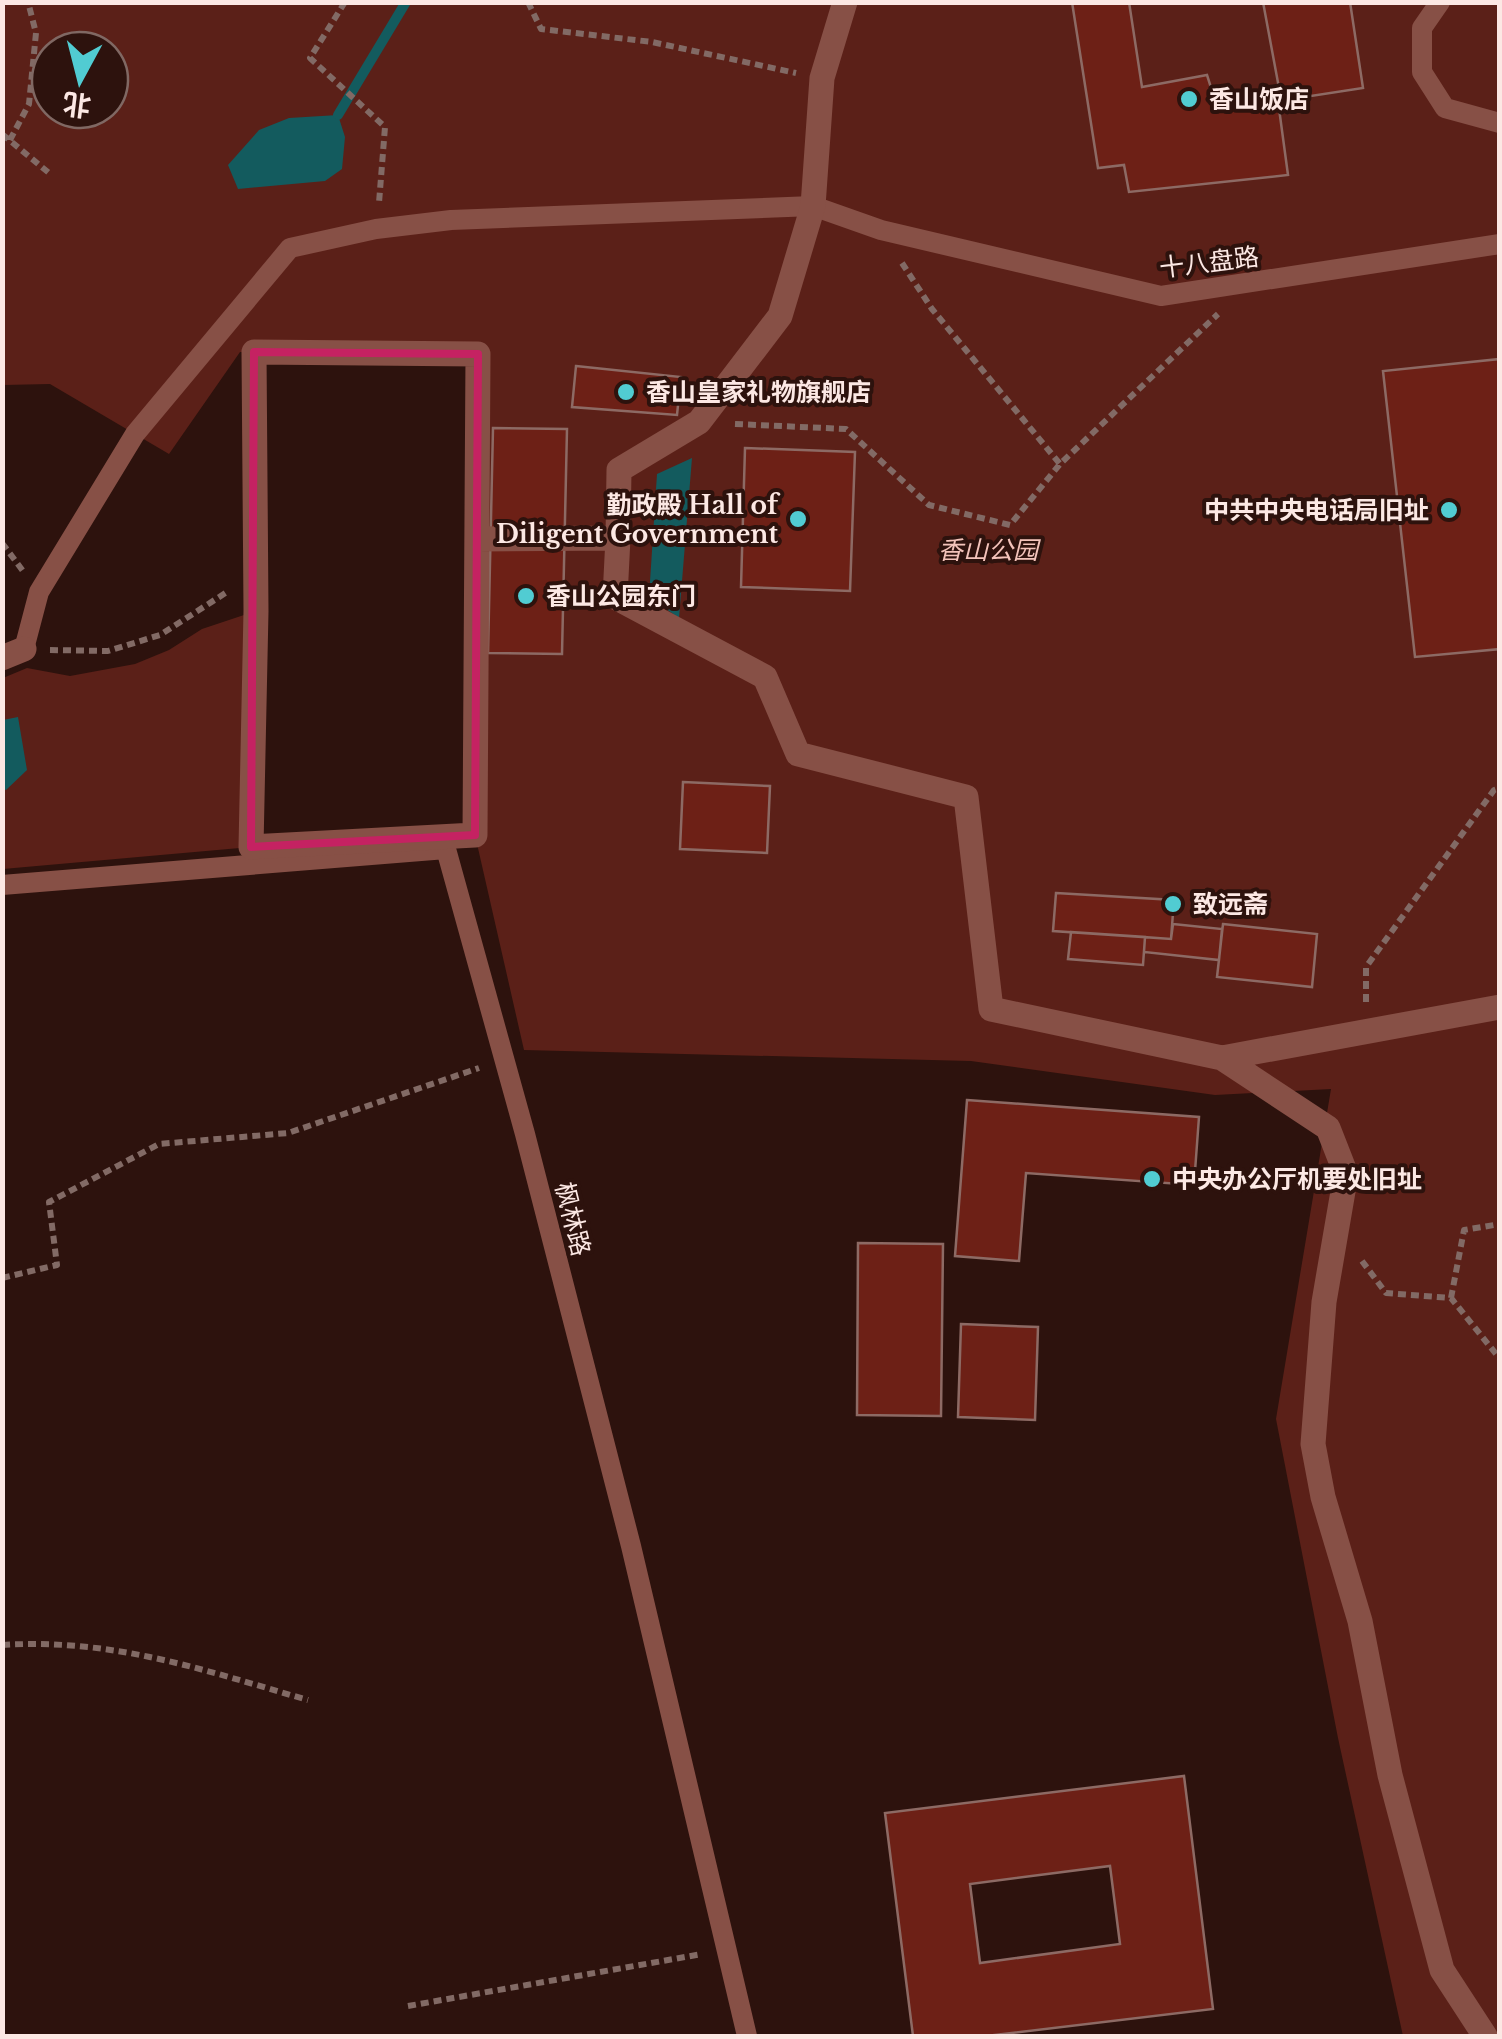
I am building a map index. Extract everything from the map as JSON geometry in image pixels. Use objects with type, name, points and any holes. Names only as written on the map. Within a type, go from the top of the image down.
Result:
[{"type":"street","points":[[846,2],[822,78],[813,206],[780,316],[699,422],[619,470],[615,597],[765,677],[798,754],[966,797],[991,1009],[1222,1058],[1367,1034],[1500,1006]]},
{"type":"street","points":[[254,352],[478,354],[475,835],[251,847],[256,578],[254,352]]},
{"type":"street","points":[[477,538],[618,538]]},
{"type":"street","points":[[1222,1058],[1328,1128],[1346,1174],[1324,1302],[1313,1444],[1323,1497],[1360,1620],[1390,1774],[1442,1970],[1485,2036]]},
{"type":"lane","points":[[1440,2],[1422,28],[1422,72],[1445,108],[1500,122]]},
{"type":"lane","points":[[13,654],[39,592],[135,434],[290,248],[376,229],[451,220],[813,206]]},
{"type":"lane","name":"十八盘路","points":[[813,206],[880,230],[1162,296],[1500,244]]},
{"type":"lane","name":"枫林路","points":[[2,885],[446,849],[525,1134],[616,1490],[747,2036]]},
{"type":"path","points":[[10,140],[29,104],[36,33],[28,2]]},
{"type":"path","points":[[345,2],[310,58],[385,127],[376,229]]},
{"type":"path","points":[[528,2],[541,30],[652,42],[822,78]]},
{"type":"path","points":[[2,134],[49,172]]},
{"type":"path","points":[[880,230],[932,309],[1060,464]]},
{"type":"path","points":[[699,422],[846,429],[928,505],[1010,525],[1060,464],[1251,282]]},
{"type":"path","points":[[13,654],[108,651],[126,646],[160,635],[214,598],[256,578]]},
{"type":"path","points":[[1367,1034],[1366,968],[1494,790],[1500,788]]},
{"type":"path","points":[[2,1278],[57,1265],[49,1202],[160,1144],[288,1133],[480,1068]]},
{"type":"path","points":[[1451,1298],[1464,1230],[1500,1224]]},
{"type":"path","points":[[1386,1293],[1451,1298],[1500,1359]]},
{"type":"path","points":[[2,1645],[45,1642],[132,1651],[308,1700]]},
{"type":"path","points":[[408,2006],[726,1950]]},
{"type":"highlighted area","points":[[254,352],[478,354],[475,835],[251,847]]},
{"type":"green space","name":"香山公园","points":[[2,3],[1499,3],[1499,2036],[1403,2036],[1338,1738],[1276,1419],[1331,1089],[1215,1095],[971,1061],[524,1050],[475,835],[478,354],[240,352],[169,454],[50,384],[3,385]]},
{"type":"green space","points":[[256,611],[251,847],[3,869],[3,678],[27,668],[70,676],[135,664],[169,650],[202,629]]},
{"type":"water","points":[[338,115],[345,137],[342,169],[325,181],[238,189],[228,165],[259,130],[289,118]]},
{"type":"water","points":[[692,458],[679,618],[649,597],[657,474]]},
{"type":"water","points":[[18,717],[27,770],[6,790],[3,720]]},
{"type":"building","name":"香山饭店","points":[[1072,2],[1129,2],[1142,87],[1207,75],[1214,97],[1279,88],[1263,2],[1350,2],[1363,88],[1278,101],[1288,175],[1129,192],[1124,165],[1098,168]]},
{"type":"building","name":"中共中央电话局旧址","points":[[1500,359],[1500,649],[1415,657],[1383,371]]},
{"type":"building","name":"香山皇家礼物旗舰店","points":[[576,366],[681,377],[677,415],[572,407]]},
{"type":"building","name":"香山公园东门","points":[[493,428],[567,429],[562,654],[488,653]]},
{"type":"building","name":"勤政殿 Hall of Diligent Government","points":[[745,448],[855,452],[850,591],[741,587]]},
{"type":"building","points":[[683,782],[770,786],[767,853],[680,849]]},
{"type":"building","points":[[1056,893],[1174,900],[1171,939],[1053,931]]},
{"type":"building","points":[[1173,924],[1222,929],[1219,960],[1144,952],[1145,937],[1171,939]]},
{"type":"building","points":[[1223,924],[1317,934],[1312,987],[1217,977]]},
{"type":"building","points":[[1071,932],[1145,937],[1143,965],[1068,959]]},
{"type":"building","name":"中央办公厅机要处旧址","points":[[967,1100],[1199,1117],[1194,1185],[1026,1173],[1019,1261],[955,1256]]},
{"type":"building","points":[[858,1243],[943,1244],[941,1416],[857,1415]]},
{"type":"building","points":[[961,1324],[1038,1327],[1035,1420],[958,1417]]},
{"type":"building","points":[[1184,1776],[1213,2009],[986,2036],[913,2036],[885,1813]],"holes":[[[1110,1866],[1120,1944],[980,1963],[970,1884]]]},
{"type":"waterway","points":[[338,115],[406,2]]},
{"type":"place","name":"香山饭店","points":[[1189,99]]},
{"type":"place","name":"香山皇家礼物旗舰店","points":[[626,392]]},
{"type":"place","name":"中共中央电话局旧址","points":[[1449,510]]},
{"type":"place","name":"勤政殿 Hall of Diligent Government","points":[[798,519]]},
{"type":"place","name":"香山公园东门","points":[[526,596]]},
{"type":"place","name":"致远斋","points":[[1173,904]]},
{"type":"place","name":"中央办公厅机要处旧址","points":[[1152,1179]]}]
